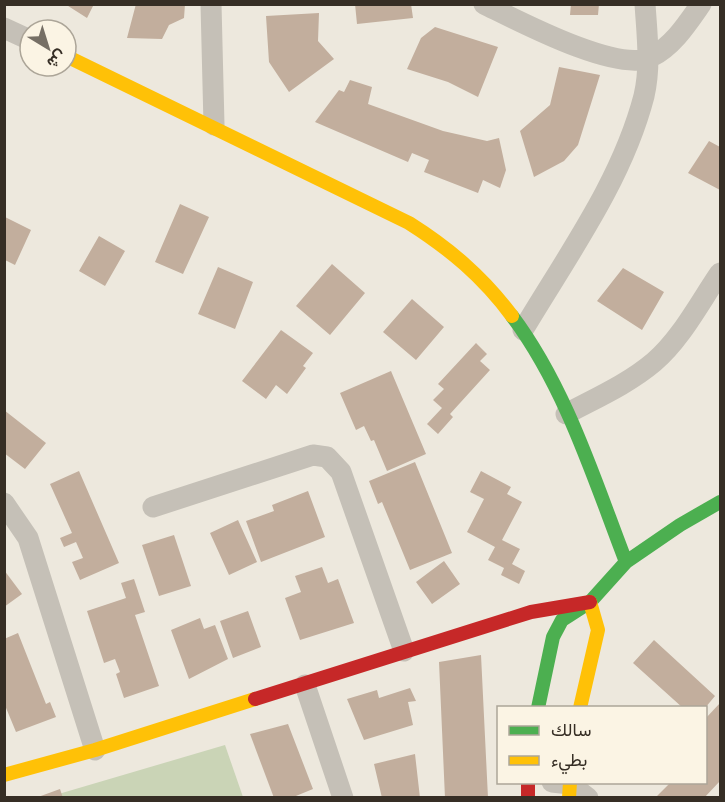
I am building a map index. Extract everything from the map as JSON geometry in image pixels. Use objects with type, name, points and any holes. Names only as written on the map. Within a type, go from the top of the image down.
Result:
[{"type":"street","points":[[211,4],[214,125]]},
{"type":"street","points":[[484,4],[593,54],[649,59],[665,49],[678,36],[701,4]]},
{"type":"street","points":[[522,330],[612,178],[644,94],[649,59],[645,4]]},
{"type":"street","points":[[4,28],[18,34]]},
{"type":"street","points":[[78,62],[214,125],[394,214],[450,250],[492,289],[522,330],[566,414],[626,562]]},
{"type":"street","points":[[566,414],[632,378],[656,361],[671,344],[720,273]]},
{"type":"street","points":[[153,507],[313,455],[327,457],[340,472],[404,651]]},
{"type":"street","points":[[537,706],[554,637],[562,620],[590,602],[626,562],[680,525],[720,502]]},
{"type":"street","points":[[8,515],[28,538],[95,750]]},
{"type":"street","points":[[4,775],[95,750],[531,612],[590,602]]},
{"type":"street","points":[[579,706],[598,630],[590,602]]},
{"type":"street","points":[[305,685],[343,798]]},
{"type":"street","points":[[565,787],[588,798]]},
{"type":"green space","points":[[225,745],[243,797],[45,798]]},
{"type":"building","points":[[65,4],[94,4],[87,18]]},
{"type":"building","points":[[136,4],[185,4],[184,18],[169,25],[162,39],[127,38]]},
{"type":"building","points":[[355,4],[411,4],[413,18],[357,24]]},
{"type":"building","points":[[571,4],[599,4],[598,15],[570,15]]},
{"type":"building","points":[[319,13],[318,41],[334,59],[289,92],[269,62],[266,16]]},
{"type":"building","points":[[435,27],[498,47],[478,97],[448,82],[407,69],[421,38]]},
{"type":"building","points":[[559,67],[600,75],[578,145],[564,161],[534,177],[520,131],[550,105]]},
{"type":"building","points":[[350,80],[372,87],[368,104],[443,131],[487,141],[499,138],[506,170],[500,188],[483,180],[478,193],[424,172],[429,160],[412,153],[408,162],[315,122],[339,90],[344,92]]},
{"type":"building","points":[[709,141],[720,147],[720,190],[688,173]]},
{"type":"building","points":[[180,204],[209,217],[183,274],[155,262]]},
{"type":"building","points":[[5,217],[31,230],[15,265],[5,260]]},
{"type":"building","points":[[99,236],[125,251],[105,286],[79,271]]},
{"type":"building","points":[[332,264],[365,293],[330,335],[296,306]]},
{"type":"building","points":[[218,267],[253,282],[235,329],[198,314]]},
{"type":"building","points":[[623,268],[664,292],[642,330],[597,301]]},
{"type":"building","points":[[412,299],[444,327],[416,360],[383,332]]},
{"type":"building","points":[[281,330],[313,353],[303,366],[306,368],[287,394],[276,385],[266,399],[242,381]]},
{"type":"building","points":[[476,343],[487,354],[480,361],[490,370],[450,414],[453,417],[438,434],[427,424],[442,408],[433,400],[444,389],[438,384]]},
{"type":"building","points":[[391,371],[426,454],[387,471],[374,440],[371,441],[364,426],[356,430],[340,393]]},
{"type":"building","points":[[4,410],[46,443],[25,469],[4,453]]},
{"type":"building","points":[[415,462],[452,553],[410,570],[382,502],[378,504],[369,481]]},
{"type":"building","points":[[79,471],[119,563],[80,580],[72,562],[83,558],[76,542],[64,547],[60,538],[72,533],[50,484]]},
{"type":"building","points":[[481,471],[511,487],[507,494],[522,502],[502,540],[520,549],[512,564],[525,571],[519,584],[501,575],[504,568],[488,560],[495,547],[467,532],[484,499],[470,492]]},
{"type":"building","points":[[308,491],[325,537],[261,562],[246,521],[274,511],[272,505]]},
{"type":"building","points":[[238,520],[257,562],[229,575],[210,533]]},
{"type":"building","points":[[174,535],[191,586],[159,596],[142,545]]},
{"type":"building","points":[[444,561],[460,584],[432,604],[416,582]]},
{"type":"building","points":[[322,567],[328,583],[338,579],[354,623],[300,640],[285,598],[301,592],[295,576]]},
{"type":"building","points":[[4,570],[22,594],[4,607]]},
{"type":"building","points":[[134,579],[145,612],[135,615],[159,686],[124,698],[116,674],[120,672],[115,659],[104,663],[87,611],[126,598],[121,583]]},
{"type":"building","points":[[248,611],[261,647],[233,658],[220,621]]},
{"type":"building","points":[[200,618],[204,629],[215,625],[228,659],[189,679],[171,630]]},
{"type":"building","points":[[18,633],[46,704],[50,702],[56,717],[16,732],[4,703],[4,639]]},
{"type":"building","points":[[654,640],[715,696],[707,706],[681,706],[633,663]]},
{"type":"building","points":[[481,655],[488,798],[445,798],[439,662]]},
{"type":"building","points":[[410,688],[416,701],[408,702],[413,725],[364,740],[347,699],[377,690],[379,698]]},
{"type":"building","points":[[720,703],[720,781],[704,798],[655,798],[669,784],[707,784],[707,717]]},
{"type":"building","points":[[288,724],[313,789],[291,798],[274,798],[250,734]]},
{"type":"building","points":[[415,754],[420,798],[382,798],[374,764]]},
{"type":"building","points":[[60,789],[63,798],[38,798],[38,797]]},
{"type":"traffic: fast","points":[[512,316],[548,373],[563,404],[626,562]]},
{"type":"traffic: fast","points":[[538,706],[553,637],[562,620],[590,602],[626,562],[680,525],[720,502]]},
{"type":"traffic: slow","points":[[78,62],[409,223],[465,265],[512,316]]},
{"type":"traffic: slow","points":[[580,706],[598,630],[590,602]]},
{"type":"traffic: slow","points":[[4,775],[95,750],[255,699]]},
{"type":"traffic: slow","points":[[569,798],[570,784]]},
{"type":"traffic: jam","points":[[255,699],[531,612],[590,602]]},
{"type":"traffic: jam","points":[[528,784],[528,798]]}]
